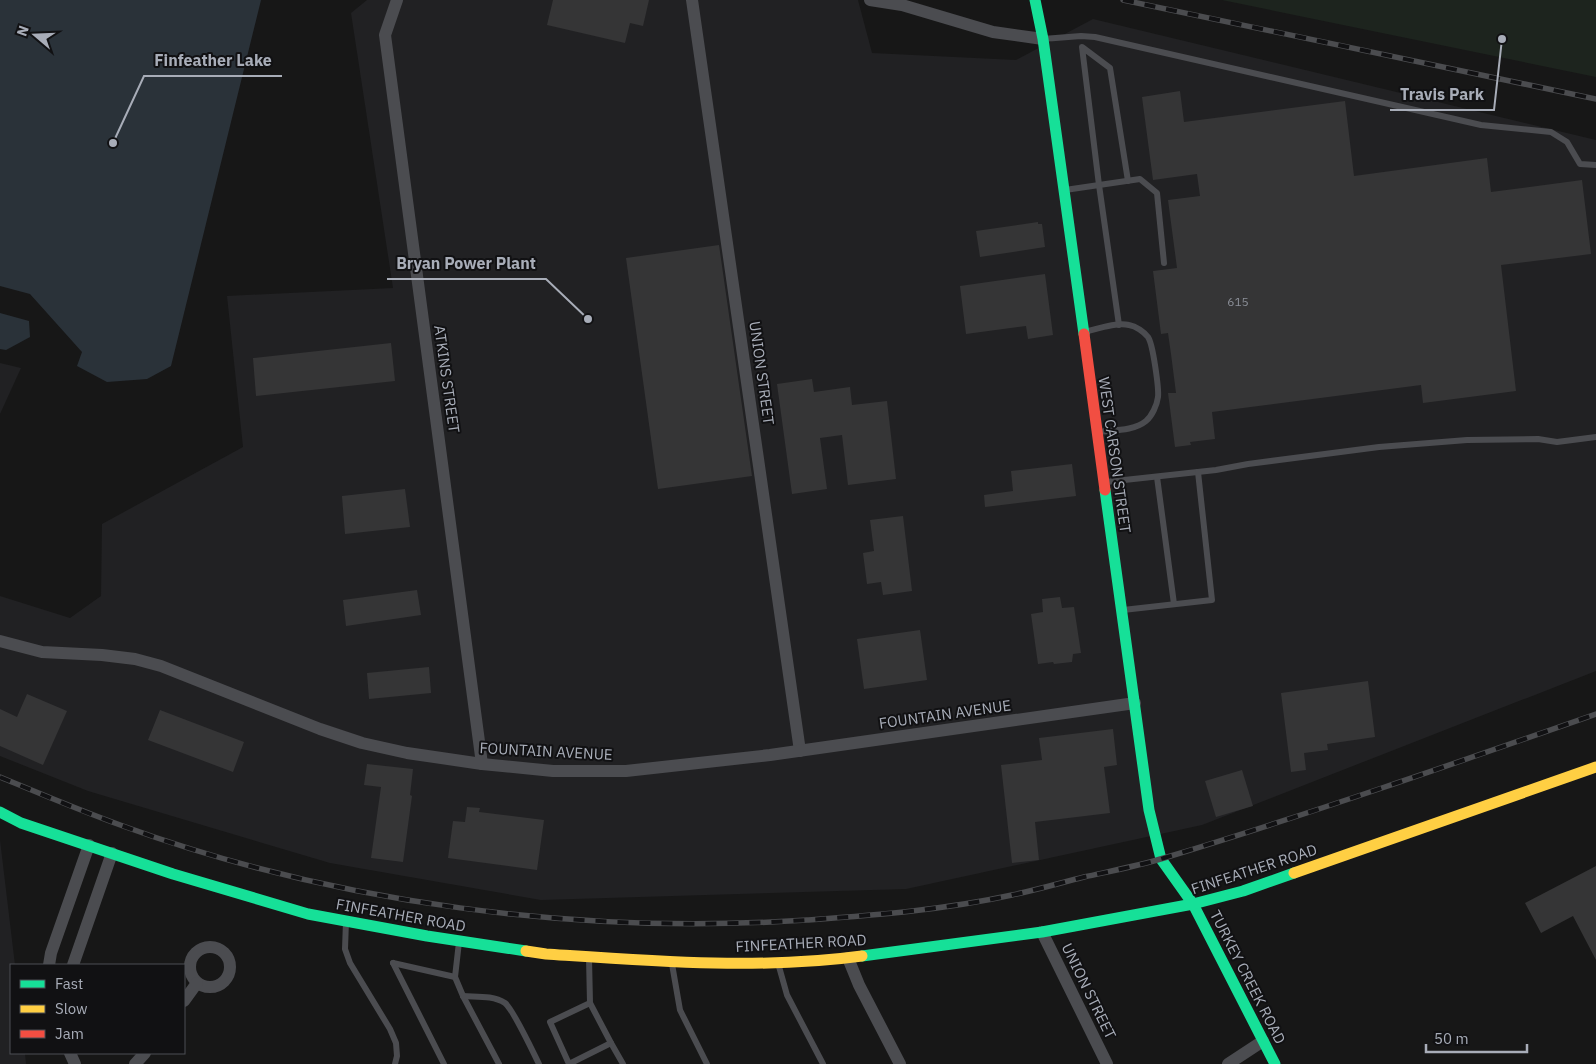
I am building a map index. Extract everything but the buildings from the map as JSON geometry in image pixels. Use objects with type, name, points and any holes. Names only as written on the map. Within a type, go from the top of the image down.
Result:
[{"type":"street","name":"ATKINS STREET","points":[[397,0],[384,35],[482,764]]},
{"type":"street","name":"UNION STREET","points":[[692,0],[800,751]]},
{"type":"street","points":[[870,0],[902,5],[993,32],[1043,39]]},
{"type":"street","name":"WEST CARSON STREET","points":[[1034,0],[1043,39],[1149,810],[1161,859],[1193,904]]},
{"type":"street","name":"FOUNTAIN AVENUE","points":[[0,641],[42,652],[102,655],[134,659],[161,666],[320,729],[407,753],[482,764],[553,771],[626,771],[800,751],[1135,703]]},
{"type":"street","name":"FINFEATHER ROAD","points":[[0,812],[22,822],[173,874],[308,914],[546,954],[672,962],[777,962],[848,958],[1042,932],[1193,904],[1242,891],[1596,767]]},
{"type":"street","points":[[49,964],[51,953],[89,845]]},
{"type":"street","points":[[73,964],[112,853]]},
{"type":"street","name":"TURKEY CREEK ROAD","points":[[1193,904],[1275,1064]]},
{"type":"street","name":"UNION STREET","points":[[1042,932],[1107,1064]]},
{"type":"street","points":[[848,958],[859,984],[900,1064]]},
{"type":"street","points":[[185,1000],[197,983]]},
{"type":"street","points":[[1228,1064],[1263,1041]]},
{"type":"street","points":[[134,1064],[144,1054]]},
{"type":"lane","points":[[1081,36],[1099,185],[1119,325]]},
{"type":"lane","points":[[1043,39],[1095,36],[1481,125],[1551,132],[1567,142],[1580,164],[1596,165]]},
{"type":"lane","points":[[1082,46],[1110,68],[1128,181]]},
{"type":"lane","points":[[1063,190],[1140,179],[1156,193],[1164,263]]},
{"type":"lane","points":[[1083,332],[1119,325],[1130,325],[1148,337],[1152,345],[1158,396],[1155,407],[1147,420],[1138,427],[1097,432]]},
{"type":"lane","points":[[1104,483],[1379,447],[1467,440],[1538,439],[1557,442],[1596,437]]},
{"type":"lane","points":[[1122,610],[1212,600],[1198,472]]},
{"type":"lane","points":[[1157,477],[1174,604]]},
{"type":"lane","points":[[346,921],[345,949],[350,962],[390,1029],[396,1043],[397,1056],[395,1064]]},
{"type":"lane","points":[[460,941],[455,977],[499,1064]]},
{"type":"lane","points":[[589,957],[590,1003],[623,1064]]},
{"type":"lane","points":[[672,962],[680,1010],[707,1064]]},
{"type":"lane","points":[[777,962],[787,995],[823,1064]]},
{"type":"lane","points":[[444,1064],[393,963],[455,977]]},
{"type":"lane","points":[[463,996],[490,997],[506,1003],[539,1064]]},
{"type":"lane","points":[[590,1003],[550,1022],[569,1064],[611,1043]]},
{"type":"shaded area","points":[[0,0],[261,0],[171,366],[147,379],[107,382],[77,366],[82,352],[30,294],[0,286]]},
{"type":"shaded area","points":[[367,0],[858,0],[872,53],[1016,60],[1093,19],[1596,140],[1596,671],[1202,825],[906,889],[541,900],[330,863],[88,791],[0,756],[0,596],[70,618],[101,596],[102,524],[243,447],[227,296],[393,288],[351,13]]},
{"type":"shaded area","points":[[1222,0],[1596,0],[1596,77]]},
{"type":"shaded area","points":[[0,313],[29,321],[30,337],[6,350],[0,349]]},
{"type":"shaded area","points":[[0,363],[21,368],[0,414]]},
{"type":"shaded area","points":[[0,840],[15,964],[10,964],[10,1054],[25,1054],[26,1064],[0,1064]]},
{"type":"railway","points":[[1123,0],[1596,99]]},
{"type":"railway","points":[[0,777],[123,826],[205,853],[288,876],[374,894],[460,908],[634,923],[721,923],[807,920],[884,914],[986,900],[1134,866],[1327,806],[1596,714]]},
{"type":"traffic: fast","points":[[1035,0],[1043,39],[1084,334]]},
{"type":"traffic: fast","points":[[1105,490],[1149,810],[1161,859],[1193,904],[1275,1064]]},
{"type":"traffic: fast","points":[[0,812],[21,823],[173,874],[308,914],[427,936],[526,951]]},
{"type":"traffic: fast","points":[[862,956],[1042,932],[1193,904],[1243,891],[1294,873]]},
{"type":"traffic: slow","points":[[1294,873],[1596,767]]},
{"type":"traffic: slow","points":[[526,951],[585,957],[704,963],[784,963],[862,956]]},
{"type":"traffic: jam","points":[[1084,334],[1105,490]]},
{"type":"place","name":"Travis Park","points":[[1502,39]]},
{"type":"place","name":"Finfeather Lake","points":[[113,143]]},
{"type":"place","name":"Bryan Power Plant","points":[[588,319]]}]
